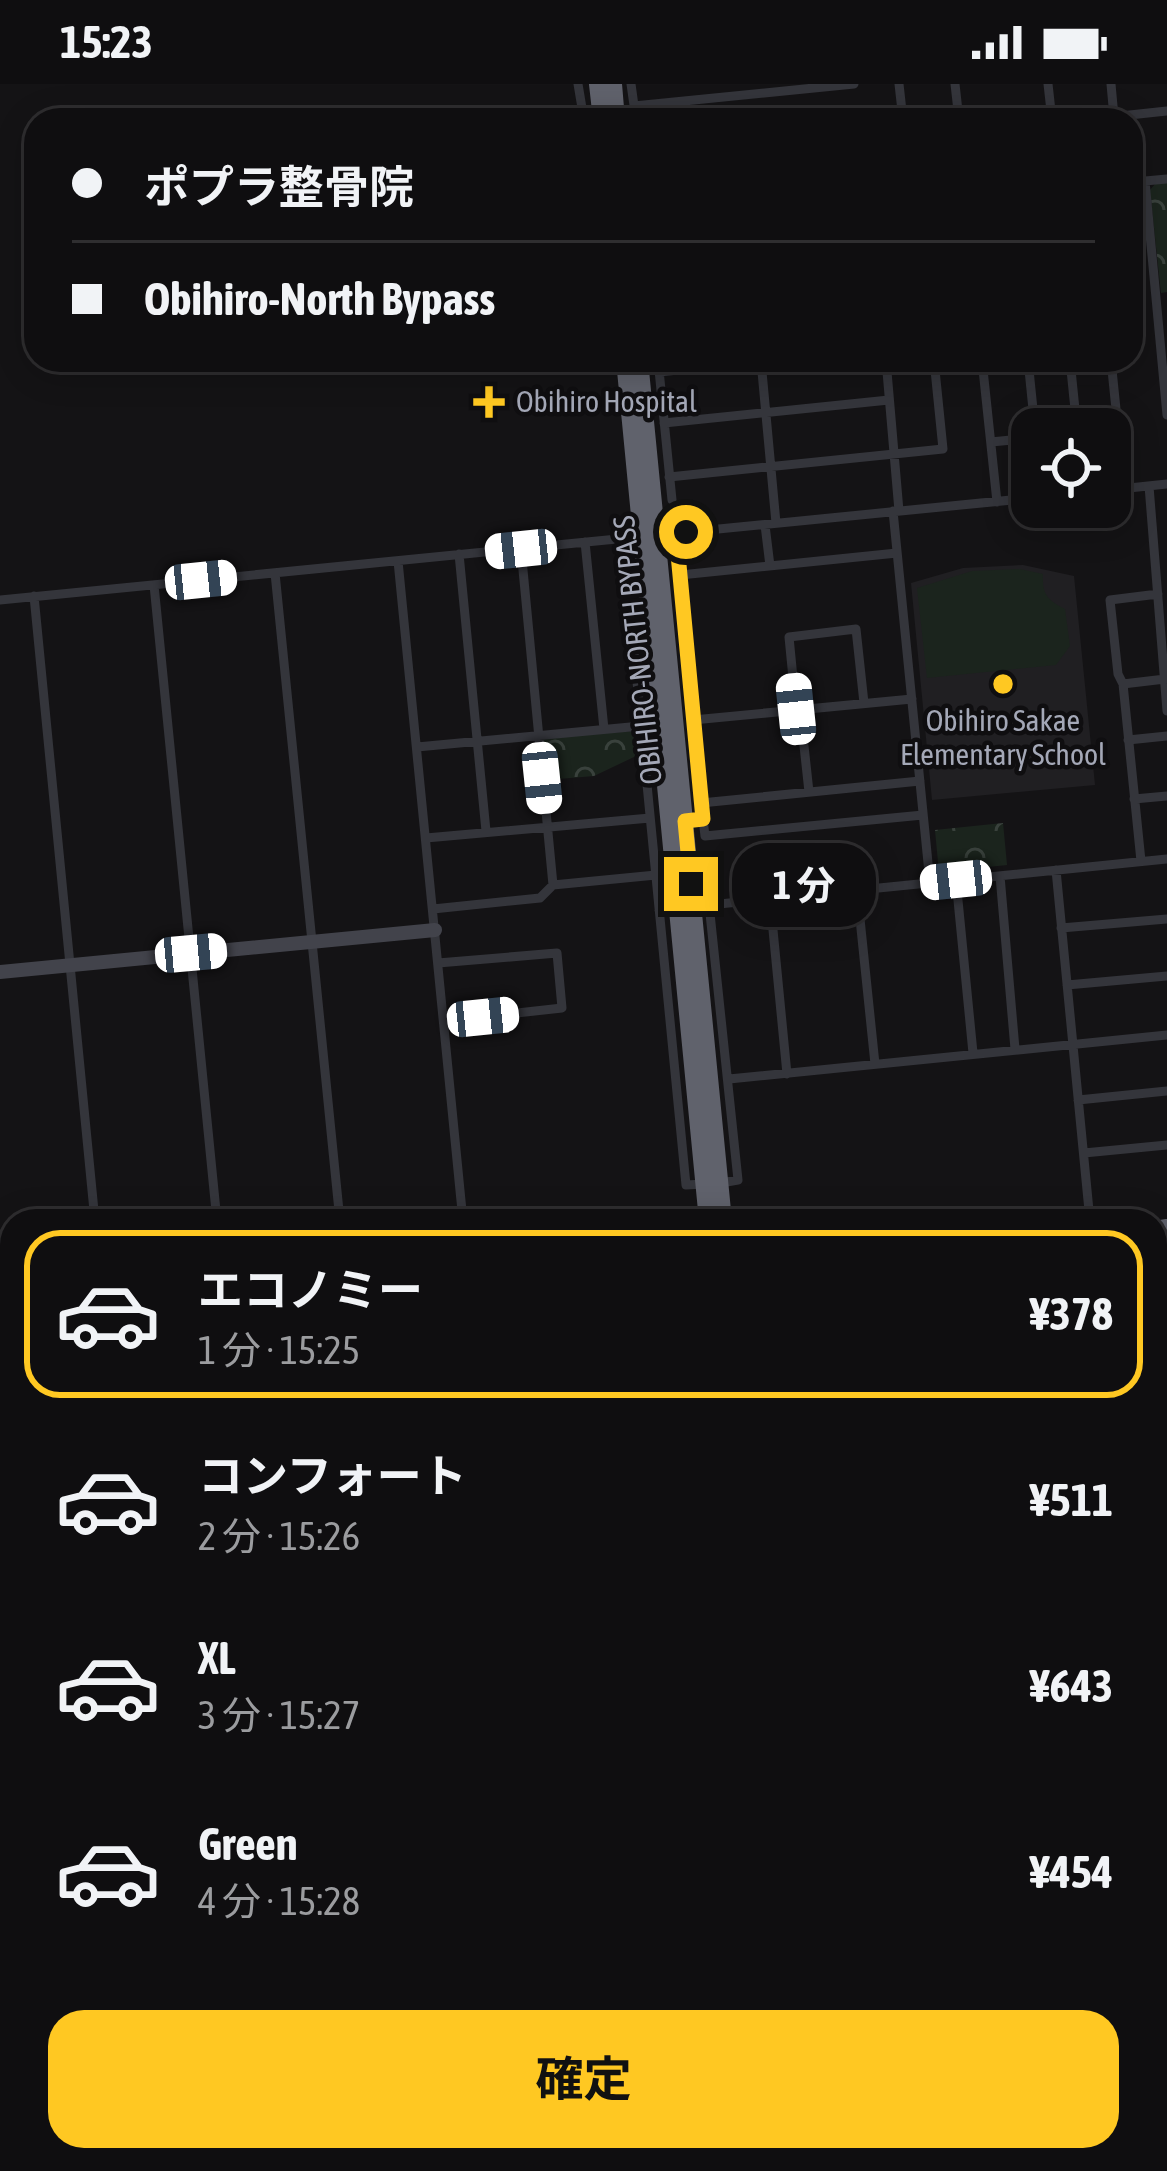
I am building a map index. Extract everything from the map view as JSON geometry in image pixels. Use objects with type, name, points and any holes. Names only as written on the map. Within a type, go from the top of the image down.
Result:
[{"type":"highway","points":[[627,372],[658,535],[650,619],[685,907],[706,1209]]},
{"type":"highway","name":"OBIHIRO-NORTH BYPASS","points":[[641,372],[658,456],[658,535],[694,820],[685,907]]},
{"type":"highway","points":[[703,1184],[717,1209]]},
{"type":"street","points":[[631,84],[634,106],[735,90],[854,84]]},
{"type":"street","points":[[1167,179],[1144,181],[1161,298],[1167,415]]},
{"type":"street","points":[[660,372],[664,424],[658,456],[669,477],[672,500]]},
{"type":"street","points":[[762,372],[772,466],[770,566]]},
{"type":"street","points":[[887,372],[897,553],[930,883]]},
{"type":"street","points":[[669,477],[943,449],[935,372]]},
{"type":"street","points":[[983,372],[997,502]]},
{"type":"street","points":[[1029,372],[1033,408]]},
{"type":"street","points":[[1071,372],[1075,408]]},
{"type":"street","points":[[1112,372],[1116,408]]},
{"type":"street","points":[[664,424],[889,400]]},
{"type":"street","points":[[991,442],[1011,440]]},
{"type":"street","points":[[1131,487],[1167,484]]},
{"type":"street","points":[[1149,486],[1162,562],[1159,594],[1167,712]]},
{"type":"street","points":[[0,599],[1011,500]]},
{"type":"street","points":[[658,535],[680,574],[701,803],[694,820],[704,836],[923,815]]},
{"type":"street","points":[[585,542],[604,729]]},
{"type":"street","points":[[521,549],[553,885]]},
{"type":"street","points":[[680,574],[897,553]]},
{"type":"street","points":[[459,554],[486,831]]},
{"type":"street","points":[[398,561],[462,1209]]},
{"type":"street","points":[[275,573],[339,1209]]},
{"type":"street","points":[[154,584],[216,1209]]},
{"type":"street","points":[[1141,861],[1123,684],[1109,600],[1159,594]]},
{"type":"street","points":[[34,596],[93,1209]]},
{"type":"street","points":[[650,619],[631,620],[656,875],[685,907],[729,1079],[738,1180],[703,1184]]},
{"type":"street","points":[[808,792],[789,637],[856,629],[864,703]]},
{"type":"street","points":[[1123,684],[1166,679]]},
{"type":"street","points":[[693,721],[912,699]]},
{"type":"street","points":[[417,747],[640,726]]},
{"type":"street","points":[[1128,740],[1167,736]]},
{"type":"street","points":[[701,803],[920,781]]},
{"type":"street","points":[[1134,799],[1167,796]]},
{"type":"street","points":[[426,838],[650,818]]},
{"type":"street","points":[[685,907],[1167,859]]},
{"type":"street","points":[[1056,870],[1089,1209]]},
{"type":"street","points":[[434,909],[540,898],[553,885],[656,875]]},
{"type":"street","points":[[1000,876],[1015,1049]]},
{"type":"street","points":[[956,880],[973,1054]]},
{"type":"street","points":[[857,890],[875,1064]]},
{"type":"street","points":[[770,899],[787,1074]]},
{"type":"street","points":[[1061,928],[1167,919]]},
{"type":"street","points":[[0,972],[435,930]]},
{"type":"street","points":[[438,963],[556,953],[562,1008],[444,1021]]},
{"type":"street","points":[[1067,985],[1167,976]]},
{"type":"street","points":[[729,1079],[1167,1035]]},
{"type":"street","points":[[1078,1100],[1167,1091]]},
{"type":"street","points":[[1084,1153],[1167,1145]]},
{"type":"shaded area","name":"Obihiro Sakae Elementary School","points":[[1023,565],[1074,576],[1095,785],[932,800],[911,583],[963,568]]},
{"type":"green space","points":[[1167,182],[1167,292],[1161,293],[1150,190],[1156,183]]},
{"type":"green space","points":[[1020,569],[1043,574],[1047,596],[1065,609],[1070,646],[1056,665],[927,678],[917,588],[972,571]]},
{"type":"green space","points":[[634,731],[636,756],[594,776],[546,780],[543,738]]},
{"type":"green space","points":[[1003,823],[1007,865],[939,872],[935,830]]},
{"type":"place","name":"Obihiro Hospital","points":[[489,402]]},
{"type":"place","name":"Obihiro Sakae Elementary School","points":[[1003,684]]},
{"type":"route","points":[[686,532],[676,533],[703,819],[685,821],[691,884]]}]
